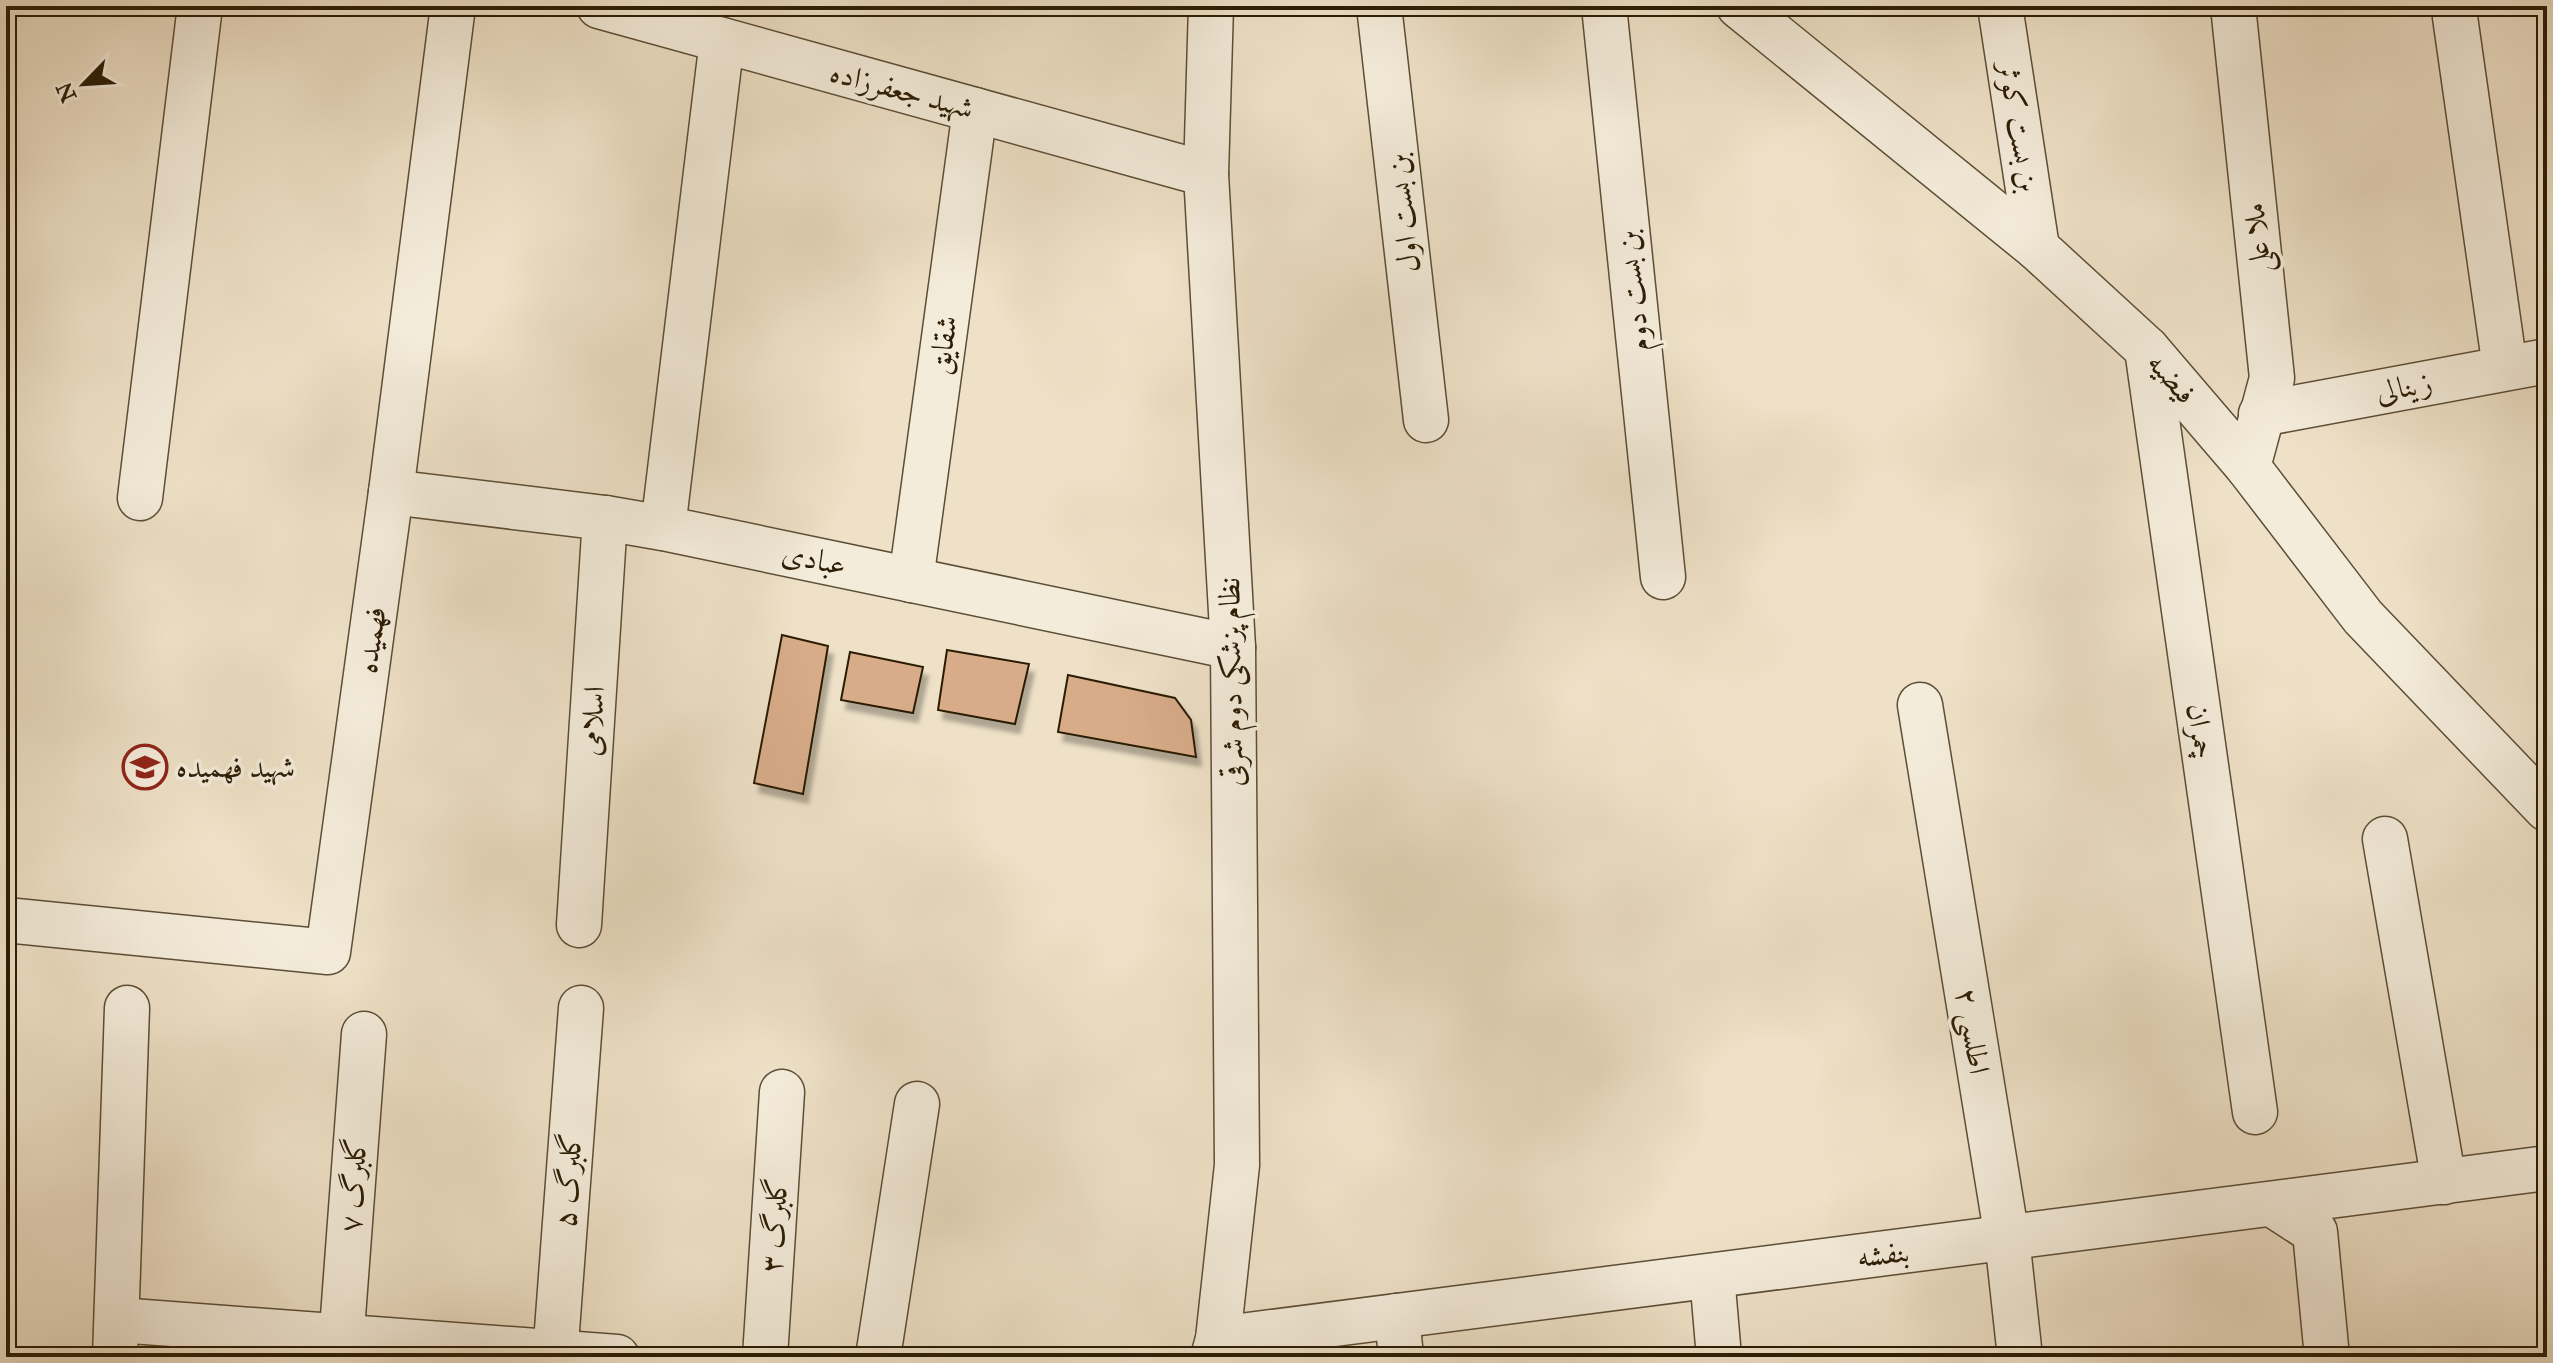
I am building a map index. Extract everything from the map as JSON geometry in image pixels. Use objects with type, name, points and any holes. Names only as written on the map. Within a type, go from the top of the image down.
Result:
[{"type":"street","points":[[140,498],[200,6]]},
{"type":"street","name":"فهمیده","points":[[6,920],[328,952],[453,6]]},
{"type":"street","name":"شهید جعفرزاده","points":[[599,6],[654,14],[722,40],[1206,174]]},
{"type":"street","name":"نظام پزشکی دوم شرقی","points":[[1211,6],[1206,174],[1233,647],[1237,1165],[1216,1348]]},
{"type":"street","name":"بن بست اول","points":[[1379,6],[1426,420]]},
{"type":"street","name":"بن بست دوم","points":[[1604,6],[1663,577]]},
{"type":"street","name":"فیضیه","points":[[1739,6],[2037,248],[2147,349],[2248,467],[2363,617],[2547,809]]},
{"type":"street","name":"بن بست کوثر","points":[[2000,6],[2037,248]]},
{"type":"street","name":"ملا علی","points":[[2233,6],[2272,378],[2248,467]]},
{"type":"street","points":[[2455,17],[2505,368]]},
{"type":"street","points":[[663,528],[722,40]]},
{"type":"street","name":"شقایق","points":[[911,580],[975,110]]},
{"type":"street","name":"چمران","points":[[2147,349],[2255,1112]]},
{"type":"street","name":"زینالی","points":[[2261,414],[2547,361]]},
{"type":"street","name":"عبادی","points":[[391,492],[663,528],[1233,647]]},
{"type":"street","name":"اسلامی","points":[[579,925],[605,518]]},
{"type":"street","name":"اطلسی ۲","points":[[1920,705],[2007,1238],[2020,1357]]},
{"type":"street","points":[[2385,839],[2444,1182]]},
{"type":"street","points":[[127,1008],[116,1338],[617,1357]]},
{"type":"street","name":"گلبرگ ۵","points":[[555,1355],[581,1008]]},
{"type":"street","name":"گلبرگ ۷","points":[[341,1347],[364,1034]]},
{"type":"street","name":"گلبرگ ۳","points":[[765,1357],[782,1092]]},
{"type":"street","points":[[878,1357],[917,1104]]},
{"type":"street","name":"بنفشه","points":[[1216,1348],[1399,1337],[1712,1276],[2547,1168]]},
{"type":"street","points":[[2272,1204],[2315,1232],[2327,1357]]},
{"type":"street","points":[[1712,1276],[1719,1357]]},
{"type":"building","points":[[782,635],[828,646],[803,794],[754,783]]},
{"type":"building","points":[[947,650],[1029,664],[1015,724],[938,710]]},
{"type":"building","points":[[850,652],[923,667],[913,713],[841,700]]},
{"type":"building","points":[[1068,675],[1175,698],[1191,720],[1196,757],[1058,732]]},
{"type":"place","name":"شهید فهمیده","points":[[145,767]]}]
